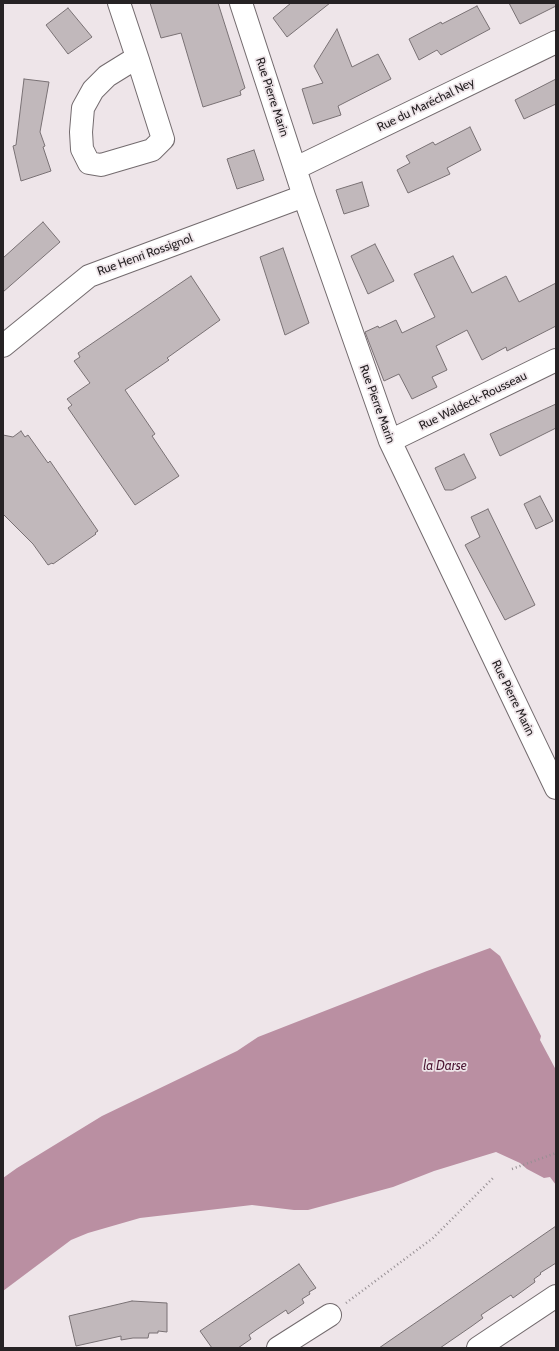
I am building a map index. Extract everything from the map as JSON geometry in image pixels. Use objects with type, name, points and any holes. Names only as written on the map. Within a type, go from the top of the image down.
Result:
[{"type":"street","points":[[119,3],[138,60],[163,139],[152,150],[101,165],[89,163],[82,149],[80,132],[83,108],[93,90],[107,76],[128,63],[138,60]]},
{"type":"street","name":"Rue Pierre Marin","points":[[241,3],[304,196],[390,441],[556,788]]},
{"type":"street","name":"Rue du Maréchal Ney","points":[[296,168],[556,42]]},
{"type":"street","name":"Rue Henri Rossignol","points":[[3,346],[89,276],[304,196]]},
{"type":"street","name":"Rue Waldeck-Rousseau","points":[[390,441],[556,360]]},
{"type":"street","points":[[478,1348],[556,1296]]},
{"type":"street","points":[[278,1348],[330,1315]]},
{"type":"path","points":[[512,1169],[556,1153]]},
{"type":"path","points":[[330,1315],[433,1238],[493,1178]]},
{"type":"water","name":"la Darse","points":[[490,948],[500,956],[541,1036],[540,1040],[556,1070],[556,1185],[550,1177],[544,1178],[527,1169],[520,1163],[496,1152],[434,1171],[393,1187],[308,1210],[294,1210],[252,1205],[140,1218],[88,1233],[71,1240],[3,1291],[3,1178],[17,1168],[102,1116],[237,1051],[258,1037]]},
{"type":"building","points":[[150,3],[218,3],[245,88],[240,91],[241,95],[203,107],[181,33],[161,38]]},
{"type":"building","points":[[291,3],[330,3],[287,37],[273,18]]},
{"type":"building","points":[[509,3],[556,3],[556,6],[520,24]]},
{"type":"building","points":[[477,6],[490,29],[441,55],[437,50],[419,60],[409,39],[441,22],[442,24]]},
{"type":"building","points":[[68,8],[92,37],[68,54],[46,25]]},
{"type":"building","points":[[337,29],[352,67],[378,54],[391,79],[338,106],[341,115],[313,124],[302,89],[323,83],[314,66]]},
{"type":"building","points":[[24,79],[49,82],[40,132],[51,171],[21,181],[13,146],[16,145]]},
{"type":"building","points":[[556,79],[556,104],[524,119],[515,100]]},
{"type":"building","points":[[470,127],[481,150],[447,168],[450,174],[408,193],[397,170],[410,163],[406,156],[433,142],[435,145]]},
{"type":"building","points":[[254,150],[264,180],[237,189],[227,159]]},
{"type":"building","points":[[362,182],[369,206],[344,214],[336,190]]},
{"type":"building","points":[[43,222],[60,242],[3,292],[3,258]]},
{"type":"building","points":[[375,244],[394,281],[368,294],[351,256]]},
{"type":"building","points":[[283,248],[309,323],[285,335],[260,257]]},
{"type":"building","points":[[453,256],[472,293],[506,276],[519,302],[556,283],[556,326],[507,351],[506,347],[482,360],[467,330],[436,346],[447,370],[432,377],[437,387],[412,399],[399,374],[384,381],[365,332],[378,326],[379,328],[396,320],[402,333],[435,317],[414,274]]},
{"type":"building","points":[[191,276],[220,320],[167,358],[169,360],[125,390],[155,434],[152,436],[179,476],[135,505],[68,408],[72,405],[67,399],[90,383],[74,361],[80,357],[78,353]]},
{"type":"building","points":[[556,404],[556,428],[500,456],[490,434]]},
{"type":"building","points":[[21,431],[25,437],[28,435],[48,463],[50,461],[98,531],[95,533],[96,534],[53,564],[48,565],[33,544],[3,514],[3,435],[13,437]]},
{"type":"building","points":[[464,454],[476,478],[452,490],[445,490],[435,468]]},
{"type":"building","points":[[540,496],[553,521],[536,529],[524,504]]},
{"type":"building","points":[[488,509],[535,605],[505,620],[465,545],[480,537],[471,517]]},
{"type":"building","points":[[556,1226],[556,1263],[540,1273],[541,1274],[534,1279],[535,1282],[513,1298],[511,1295],[481,1315],[483,1318],[440,1348],[379,1348]]},
{"type":"building","points":[[299,1264],[316,1288],[302,1299],[304,1303],[288,1314],[286,1310],[256,1330],[249,1335],[251,1339],[238,1348],[212,1348],[200,1331]]},
{"type":"building","points":[[132,1301],[167,1303],[167,1332],[158,1331],[158,1333],[149,1333],[148,1338],[121,1340],[121,1336],[76,1346],[69,1316]]}]
